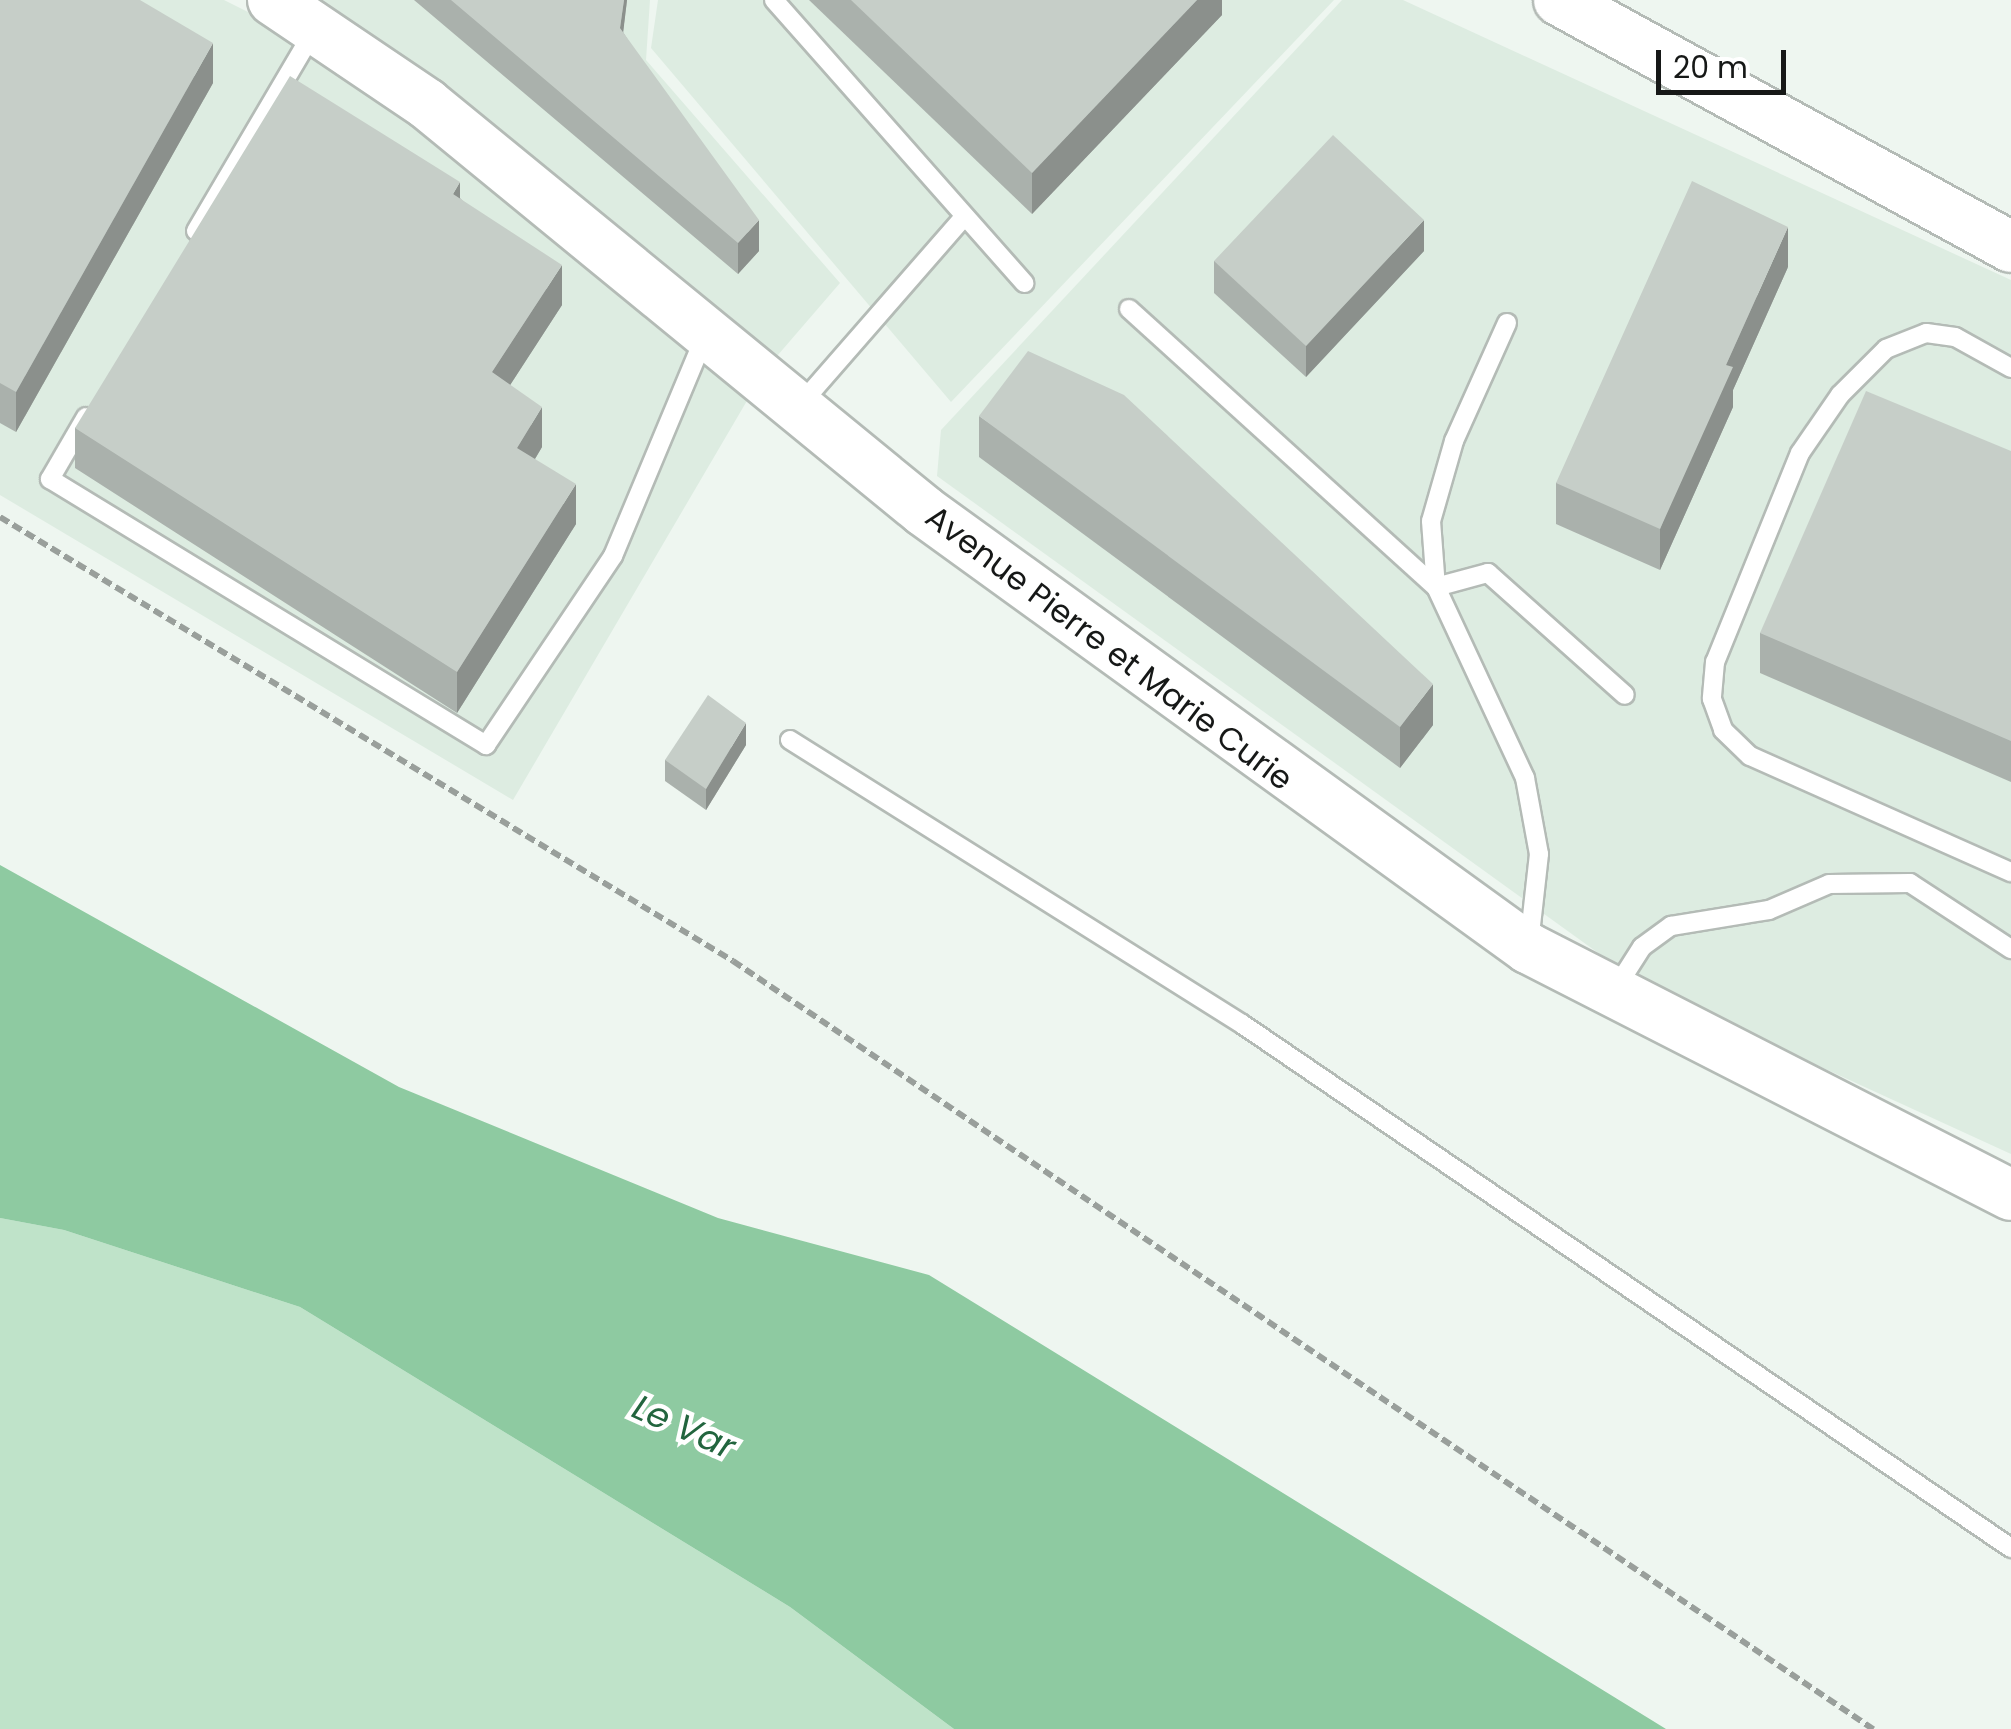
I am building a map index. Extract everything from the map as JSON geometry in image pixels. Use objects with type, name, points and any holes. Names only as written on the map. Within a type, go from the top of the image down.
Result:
[{"type":"main road","name":"Avenue Pierre et Marie Curie","points":[[273,0],[318,25],[796,410],[1129,665],[1528,948],[1611,995],[2011,1195]]},
{"type":"main road","points":[[1559,0],[2011,247]]},
{"type":"lane","points":[[774,0],[1024,283]]},
{"type":"lane","points":[[188,243],[318,25]]},
{"type":"lane","points":[[796,410],[965,216]]},
{"type":"lane","points":[[1129,309],[1436,587]]},
{"type":"lane","points":[[1508,322],[1454,440],[1431,521],[1436,587],[1525,778],[1539,854],[1528,948]]},
{"type":"lane","points":[[2011,368],[1955,337],[1926,333],[1886,349],[1800,453],[1715,662],[1712,699],[1724,730],[1750,756],[2011,872]]},
{"type":"lane","points":[[99,394],[50,478],[486,745],[613,556],[705,336]]},
{"type":"lane","points":[[1436,587],[1488,573],[1625,695]]},
{"type":"lane","points":[[790,740],[1242,1024],[2011,1548]]},
{"type":"lane","points":[[1611,995],[1642,947],[1672,926],[1769,910],[1828,884],[1910,883],[2011,949]]},
{"type":"path","points":[[0,517],[732,960],[1873,1729]]},
{"type":"shaded area","points":[[0,0],[224,0],[260,18],[277,0],[650,0],[646,60],[840,283],[765,370],[513,800],[0,495]]},
{"type":"shaded area","points":[[658,0],[1334,0],[951,402],[651,48]]},
{"type":"shaded area","points":[[1342,0],[1403,0],[2011,280],[2011,1154],[1644,986],[937,476],[941,430]]},
{"type":"shaded area","points":[[0,1218],[64,1230],[300,1307],[790,1607],[954,1729],[0,1729]]},
{"type":"water","name":"Le Var","points":[[0,865],[399,1087],[718,1218],[929,1275],[1666,1729],[954,1729],[790,1607],[300,1307],[64,1230],[0,1218]]},
{"type":"building","points":[[0,0],[140,0],[213,43],[16,392],[0,383]]},
{"type":"building","points":[[451,0],[624,0],[620,28],[759,220],[738,243]]},
{"type":"building","points":[[851,0],[1197,0],[1032,173]]},
{"type":"building","points":[[290,76],[460,182],[453,194],[562,265],[492,372],[542,407],[517,448],[576,484],[457,672],[75,428]]},
{"type":"building","points":[[1333,135],[1424,220],[1306,346],[1214,261]]},
{"type":"building","points":[[1692,181],[1788,227],[1726,365],[1733,367],[1660,529],[1556,483]]},
{"type":"building","points":[[1028,351],[1124,395],[1433,684],[1400,727],[979,416]]},
{"type":"building","points":[[1866,391],[2011,451],[2011,741],[1760,633]]},
{"type":"building","points":[[708,695],[746,723],[706,789],[665,760]]}]
